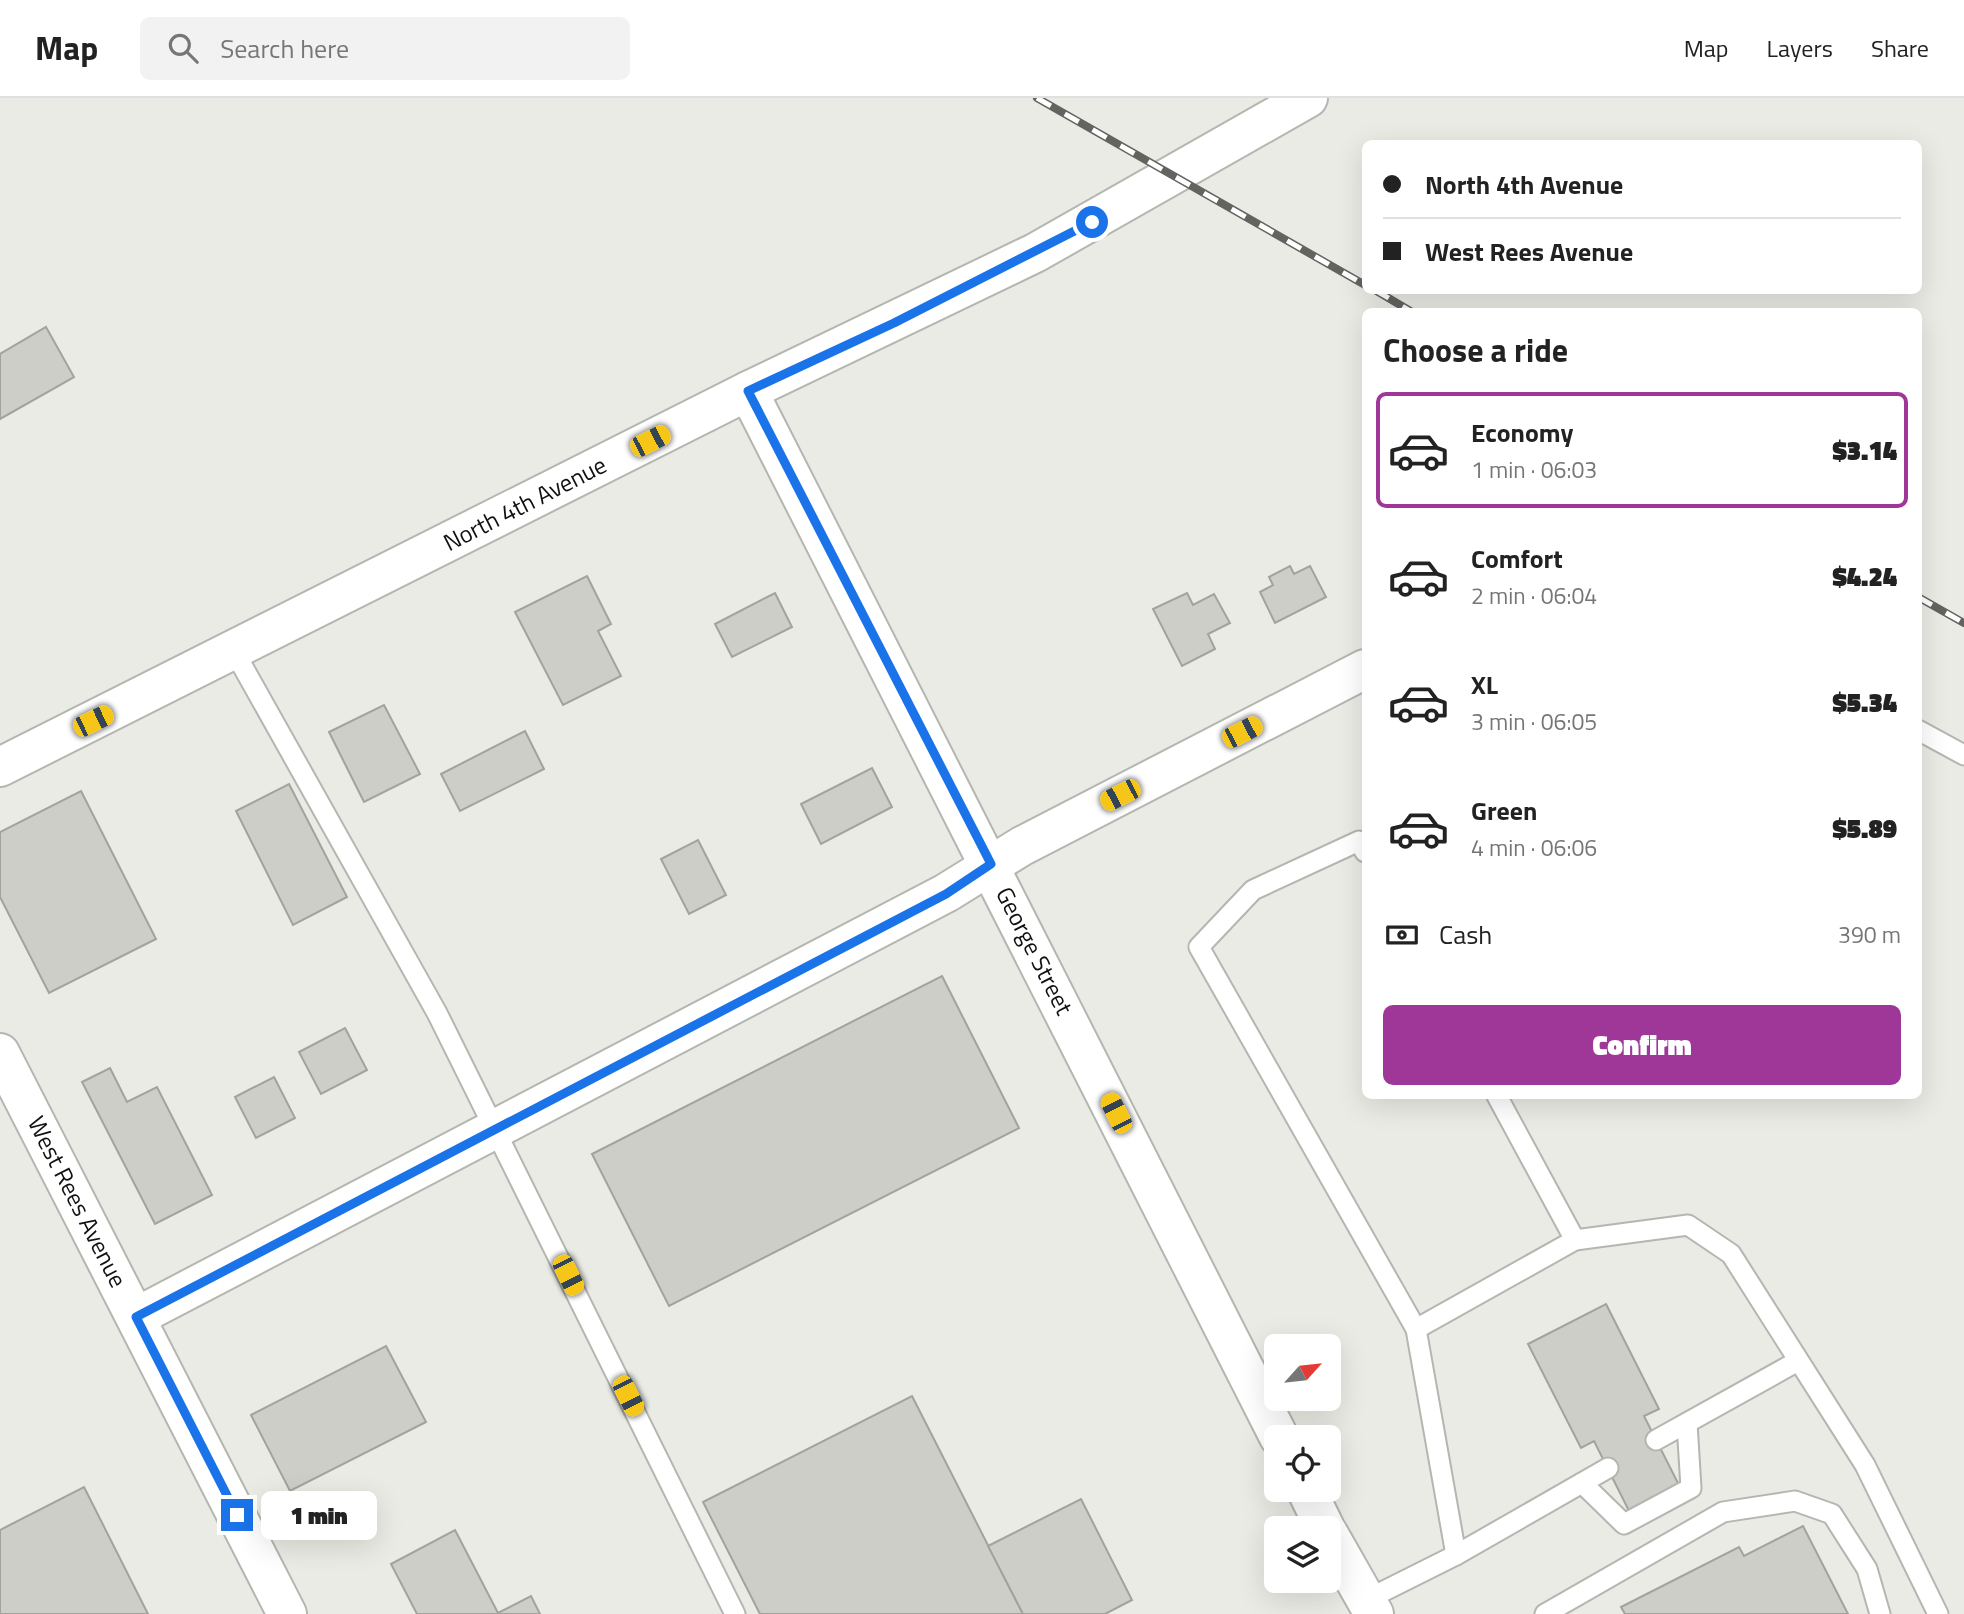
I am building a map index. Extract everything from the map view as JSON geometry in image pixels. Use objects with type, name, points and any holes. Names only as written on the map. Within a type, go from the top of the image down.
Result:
[{"type":"street","name":"North 4th Avenue","points":[[0,767],[748,391],[1035,253],[1308,98]]},
{"type":"street","name":"George Street","points":[[748,391],[991,864],[1273,1425]]},
{"type":"street","points":[[136,1317],[946,894],[991,864],[1362,671]]},
{"type":"street","name":"West Rees Avenue","points":[[0,1053],[287,1614]]},
{"type":"street","points":[[1341,1564],[1360,1609]]},
{"type":"lane","points":[[234,651],[370,890],[497,1130],[735,1614]]},
{"type":"lane","points":[[1922,732],[1964,755]]},
{"type":"lane","points":[[1362,843],[1254,890],[1199,947],[1416,1329],[1456,1555]]},
{"type":"lane","points":[[1499,1099],[1575,1240]]},
{"type":"lane","points":[[1416,1329],[1575,1240],[1688,1225],[1731,1254],[1865,1465],[1938,1614]]},
{"type":"lane","points":[[1656,1440],[1798,1361]]},
{"type":"lane","points":[[1582,1483],[1624,1524],[1691,1488],[1687,1423]]},
{"type":"lane","points":[[1360,1609],[1608,1468]]},
{"type":"lane","points":[[1545,1614],[1723,1512],[1795,1501],[1832,1514],[1867,1570],[1880,1614]]},
{"type":"building","points":[[46,327],[74,377],[0,419],[0,354]]},
{"type":"building","points":[[1290,566],[1294,574],[1310,566],[1326,597],[1275,623],[1260,592],[1273,585],[1269,577]]},
{"type":"building","points":[[587,576],[611,624],[598,631],[621,676],[563,705],[515,612]]},
{"type":"building","points":[[775,593],[792,627],[732,657],[715,624]]},
{"type":"building","points":[[1187,593],[1193,605],[1214,594],[1230,623],[1208,634],[1215,649],[1182,666],[1153,609]]},
{"type":"building","points":[[384,705],[420,774],[364,802],[329,732]]},
{"type":"building","points":[[525,731],[544,769],[460,811],[441,774]]},
{"type":"building","points":[[872,768],[892,807],[821,844],[801,804]]},
{"type":"building","points":[[289,784],[347,897],[293,925],[236,811]]},
{"type":"building","points":[[81,791],[156,939],[49,993],[0,897],[0,832]]},
{"type":"building","points":[[698,840],[726,895],[689,914],[661,859]]},
{"type":"building","points":[[942,976],[1019,1128],[669,1306],[592,1154]]},
{"type":"building","points":[[345,1028],[367,1070],[321,1094],[299,1052]]},
{"type":"building","points":[[110,1068],[127,1102],[157,1087],[212,1195],[155,1224],[82,1082]]},
{"type":"building","points":[[274,1077],[295,1118],[256,1138],[235,1097]]},
{"type":"building","points":[[1606,1304],[1659,1409],[1644,1416],[1679,1485],[1629,1511],[1594,1441],[1581,1448],[1528,1344]]},
{"type":"building","points":[[386,1346],[426,1422],[290,1491],[251,1415]]},
{"type":"building","points":[[912,1396],[1023,1614],[760,1614],[703,1502]]},
{"type":"building","points":[[84,1487],[148,1614],[0,1614],[0,1530]]},
{"type":"building","points":[[1081,1499],[1132,1600],[1105,1614],[1023,1614],[988,1546]]},
{"type":"building","points":[[1803,1526],[1848,1614],[1625,1614],[1621,1607],[1739,1547],[1744,1556]]},
{"type":"building","points":[[455,1530],[498,1613],[531,1596],[540,1614],[417,1614],[391,1564]]},
{"type":"railway","points":[[1037,98],[1362,283]]},
{"type":"railway","points":[[1382,294],[1405,308]]},
{"type":"railway","points":[[1922,599],[1964,623]]},
{"type":"route","points":[[237,1515],[136,1317],[946,894],[991,864],[748,391],[894,323],[1092,222]]}]
